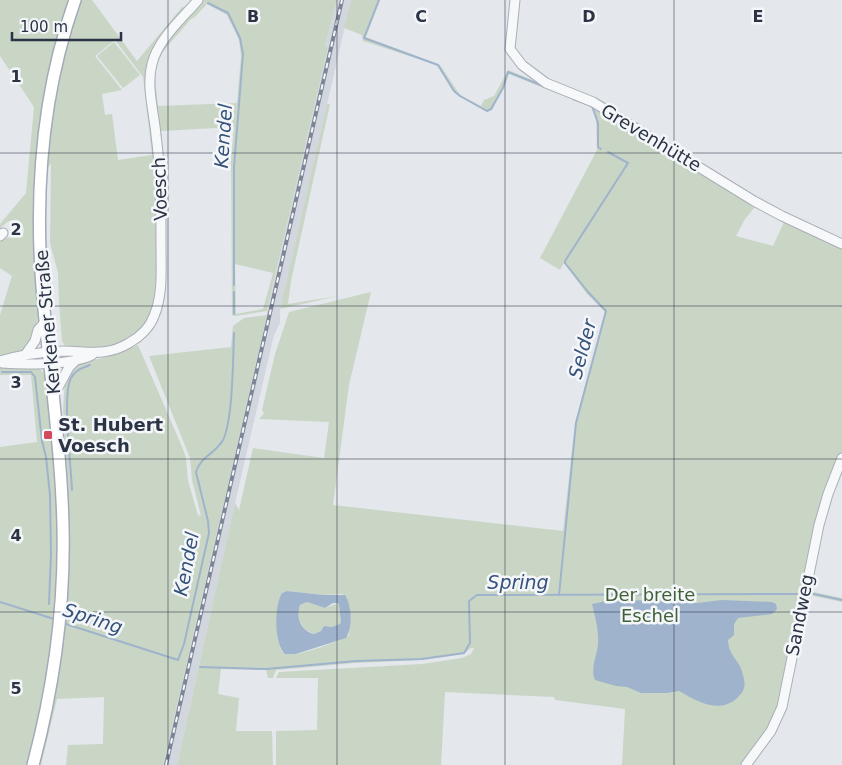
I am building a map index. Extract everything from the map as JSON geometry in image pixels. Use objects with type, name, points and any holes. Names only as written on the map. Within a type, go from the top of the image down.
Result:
[{"type":"main road","name":"Kerkener Straße","points":[[32,765],[48,696],[60,614],[63,525],[60,461],[42,274],[41,158],[51,86],[74,0]]},
{"type":"street","name":"Grevenhütte","points":[[515,0],[510,49],[522,65],[546,83],[593,102],[754,201],[842,244]]},
{"type":"street","name":"Voesch","points":[[50,358],[86,358],[116,349],[138,337],[150,323],[156,309],[161,275],[161,188],[150,92],[150,72],[161,44],[195,1]]},
{"type":"street","points":[[25,355],[35,341],[38,330],[46,321]]},
{"type":"street","name":"Voesch","points":[[50,358],[62,351],[95,354]]},
{"type":"street","points":[[0,362],[25,355],[50,358]]},
{"type":"street","points":[[0,362],[50,358]]},
{"type":"street","points":[[54,395],[69,367],[77,359]]},
{"type":"street","name":"Sandweg","points":[[746,765],[770,731],[782,707],[819,524],[842,458]]},
{"type":"shaded area","points":[[337,0],[351,0],[280,309],[280,323],[274,335],[177,765],[163,765],[328,47],[325,46]]},
{"type":"green space","points":[[0,0],[71,0],[51,73],[37,332],[22,350],[14,354],[0,356],[0,315],[12,276],[0,268],[0,242],[4,239],[19,236],[24,231],[18,220],[8,222],[0,229],[0,224],[26,193],[34,107],[0,56]]},
{"type":"green space","points":[[79,0],[92,0],[137,61],[183,6],[185,11],[152,52],[156,140],[158,271],[153,308],[144,325],[128,339],[98,348],[67,349],[62,341],[58,273],[50,243],[51,164],[45,170],[58,84],[72,21]],"holes":[[[115,40],[143,77],[152,155],[118,160],[112,114],[105,115],[102,94],[122,90],[95,56]]]},
{"type":"green space","points":[[203,0],[337,0],[325,46],[328,47],[267,311],[232,315],[231,160],[234,127],[161,131],[157,118],[154,86],[155,71],[156,64],[155,77],[158,106],[237,103],[241,56],[239,40],[227,15],[207,4],[170,43],[157,62],[164,46],[172,35]],"holes":[[[235,264],[273,273],[263,309],[236,314]]]},
{"type":"green space","name":"Der breite Eschel","points":[[351,0],[380,0],[366,37],[440,65],[460,95],[481,106],[484,100],[494,96],[508,70],[590,104],[755,207],[745,219],[736,236],[773,246],[784,222],[842,248],[842,452],[829,484],[779,706],[771,724],[744,765],[622,765],[625,709],[555,700],[554,697],[445,692],[441,765],[276,765],[276,731],[317,730],[318,678],[276,678],[279,672],[422,664],[462,658],[471,654],[474,648],[471,648],[464,654],[421,660],[355,663],[276,670],[273,678],[268,678],[266,670],[221,669],[218,694],[239,698],[236,731],[272,731],[273,765],[177,765],[235,503],[239,510],[253,448],[324,458],[329,422],[259,419],[264,413],[262,410],[275,354],[289,312],[371,292],[349,385],[333,505],[563,531],[575,423],[605,312],[587,294],[564,263],[560,270],[540,258],[597,150],[596,116],[591,107],[509,74],[492,110],[486,111],[455,93],[437,65],[363,41],[362,35],[344,28]],"holes":[[[287,591],[324,595],[343,594],[350,608],[349,635],[302,653],[282,652],[278,639],[277,625],[282,593]]]},
{"type":"green space","points":[[114,42],[140,75],[123,88],[97,56]]},
{"type":"green space","points":[[327,104],[330,104],[291,281],[288,304],[338,296],[280,309]]},
{"type":"green space","points":[[267,315],[163,765],[66,765],[68,745],[103,744],[104,697],[57,699],[41,765],[35,765],[49,662],[41,707],[26,765],[0,765],[0,447],[37,442],[31,375],[0,375],[0,367],[37,367],[45,374],[49,388],[68,524],[63,411],[65,379],[80,364],[113,355],[138,345],[183,449],[186,458],[188,481],[198,515],[201,516],[192,480],[190,458],[149,356],[231,347],[233,326],[244,318]]},
{"type":"green space","points":[[809,591],[842,598],[842,602],[809,595]]},
{"type":"green space","points":[[307,602],[325,608],[338,603],[340,625],[324,626],[321,631],[314,634],[309,632],[302,626],[299,619],[300,605]]},
{"type":"water","points":[[287,591],[345,595],[351,616],[350,628],[346,638],[296,654],[285,654],[281,649],[276,624],[279,599],[282,593]],"holes":[[[307,602],[325,608],[333,603],[338,603],[340,624],[332,627],[324,626],[321,631],[314,634],[305,630],[299,619],[300,605]]]},
{"type":"water","points":[[631,600],[697,603],[722,600],[772,602],[776,604],[777,609],[772,614],[738,618],[734,624],[734,635],[728,640],[730,651],[742,670],[744,688],[736,699],[729,703],[715,706],[700,702],[679,691],[641,693],[627,687],[595,680],[593,667],[598,639],[592,604],[606,601]]},
{"type":"waterway","name":"Selder","points":[[379,0],[364,38],[438,65],[454,91],[487,111],[491,109],[503,88],[508,72],[543,86]]},
{"type":"waterway","name":"Kendel","points":[[208,3],[228,13],[240,38],[243,54],[234,167],[234,285]]},
{"type":"waterway","name":"Selder","points":[[573,99],[592,106],[598,123],[598,147],[601,149]]},
{"type":"waterway","name":"Selder","points":[[559,595],[576,423],[606,311],[588,292],[565,261],[628,163],[608,152]]},
{"type":"waterway","name":"Kendel","points":[[234,292],[234,314]]},
{"type":"waterway","name":"Kendel","points":[[63,623],[178,660],[184,644],[209,533],[208,521],[196,472],[201,462],[223,440],[226,431],[232,388],[234,333]]},
{"type":"waterway","points":[[72,490],[67,415],[68,387],[75,373],[90,365]]},
{"type":"waterway","points":[[2,372],[31,372],[35,377],[50,495],[51,554],[49,604]]},
{"type":"waterway","name":"Spring","points":[[809,593],[842,600]]},
{"type":"waterway","name":"Spring","points":[[200,667],[266,669],[356,661],[422,659],[464,653],[470,643],[469,601],[477,595],[797,594]]},
{"type":"waterway","name":"Spring","points":[[0,602],[54,619]]},
{"type":"railway","points":[[166,765],[342,0]]},
{"type":"place","name":"St. Hubert Voesch","points":[[48,435]]}]
